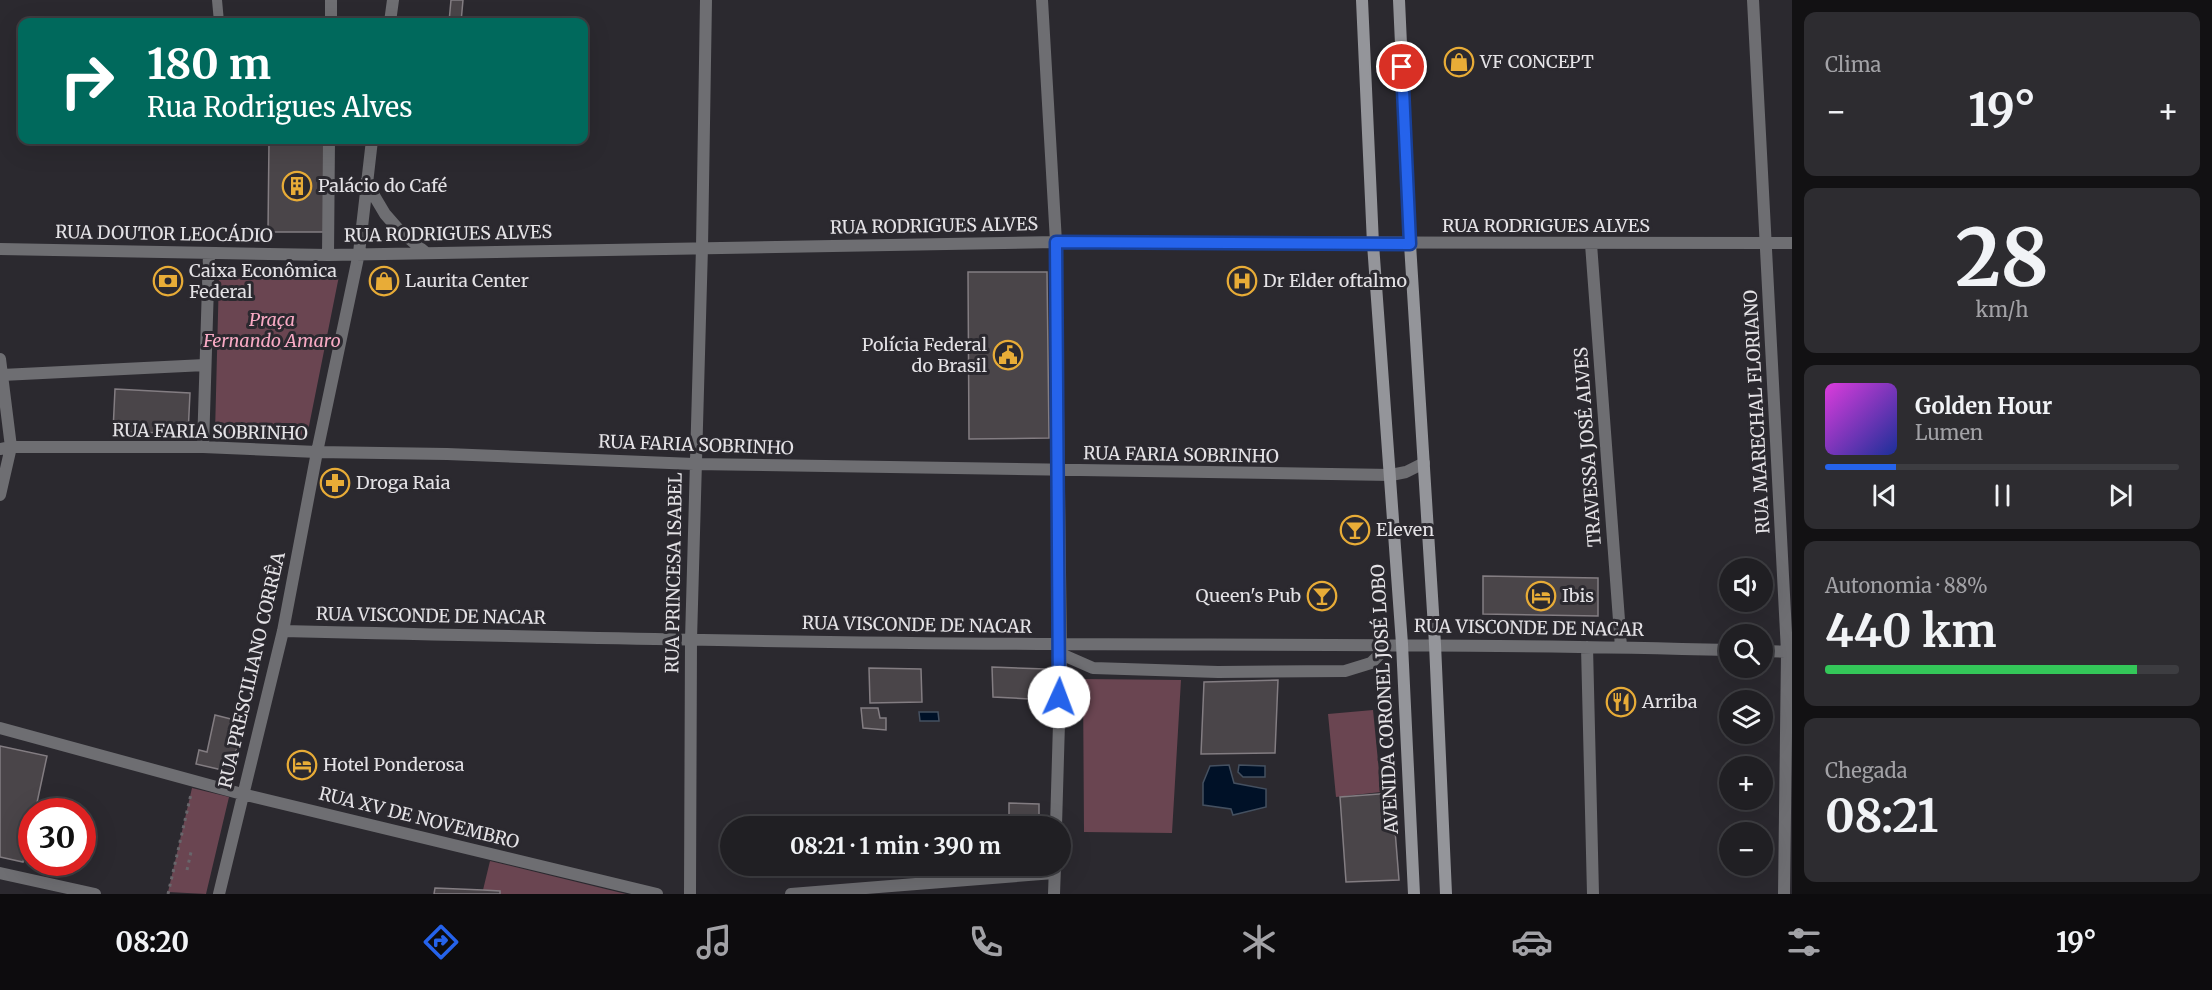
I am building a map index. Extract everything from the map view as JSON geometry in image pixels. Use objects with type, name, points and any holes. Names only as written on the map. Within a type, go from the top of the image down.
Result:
[{"type":"street","points":[[331,0],[331,18]]},
{"type":"street","name":"RUA PRINCESA ISABEL","points":[[690,894],[690,640],[702,247],[706,0]]},
{"type":"street","points":[[1042,0],[1056,242],[1060,649],[1056,816]]},
{"type":"street","name":"AVENIDA CORONEL JOSÉ LOBO","points":[[1362,0],[1373,244],[1402,644],[1413,894]]},
{"type":"street","points":[[1399,0],[1410,244],[1435,644],[1446,894]]},
{"type":"street","name":"RUA MARECHAL FLORIANO","points":[[1753,0],[1790,652],[1784,894]]},
{"type":"street","points":[[328,255],[329,144]]},
{"type":"street","name":"RUA PRESCILIANO CORRÊA","points":[[219,894],[283,631],[317,452],[359,253],[371,144]]},
{"type":"street","points":[[366,182],[385,214],[399,230],[425,252]]},
{"type":"street","name":"RUA RODRIGUES ALVES","points":[[328,255],[1056,242],[1792,243]]},
{"type":"street","name":"TRAVESSA JOSÉ ALVES","points":[[1591,244],[1621,647]]},
{"type":"street","name":"RUA DOUTOR LEOCÁDIO","points":[[0,249],[328,255]]},
{"type":"street","points":[[203,447],[209,253]]},
{"type":"street","points":[[0,359],[6,448],[0,495]]},
{"type":"street","points":[[2,375],[205,365]]},
{"type":"street","name":"RUA FARIA SOBRINHO","points":[[6,448],[203,447],[694,464],[1391,475],[1406,472],[1424,463]]},
{"type":"street","name":"RUA VISCONDE DE NACAR","points":[[283,631],[1060,649],[1435,644],[1719,650]]},
{"type":"street","points":[[1060,649],[1093,668],[1218,672],[1345,671],[1371,663],[1379,655],[1383,644]]},
{"type":"street","points":[[1587,646],[1593,894]]},
{"type":"street","points":[[1773,651],[1790,652]]},
{"type":"street","name":"RUA XV DE NOVEMBRO","points":[[0,728],[242,794],[657,894]]},
{"type":"street","points":[[0,873],[95,894]]},
{"type":"street","points":[[791,894],[981,876]]},
{"type":"street","points":[[1054,894],[1055,876]]},
{"type":"lane","points":[[217,0],[219,18]]},
{"type":"path","points":[[168,894],[194,780]]},
{"type":"path","points":[[187,870],[191,852]]},
{"type":"green space","name":"Praça Fernando Amaro","points":[[219,275],[339,276],[307,436],[215,433]]},
{"type":"green space","points":[[1083,679],[1181,680],[1172,833],[1084,832]]},
{"type":"green space","points":[[1373,710],[1381,792],[1336,797],[1328,714]]},
{"type":"green space","points":[[192,788],[229,797],[206,894],[168,892]]},
{"type":"green space","points":[[490,861],[626,894],[500,894],[499,891],[483,890]]},
{"type":"water","points":[[919,712],[938,712],[939,721],[920,721]]},
{"type":"water","points":[[1229,765],[1234,783],[1266,789],[1266,807],[1233,815],[1231,809],[1203,805],[1203,783],[1210,766]]},
{"type":"water","points":[[1239,765],[1265,766],[1265,777],[1243,777],[1238,772]]},
{"type":"building","points":[[451,0],[463,0],[461,18],[449,18]]},
{"type":"building","name":"Palácio do Café","points":[[269,144],[326,144],[326,232],[268,232]]},
{"type":"building","name":"Polícia Federal do Brasil","points":[[968,272],[1047,272],[1049,438],[969,439]]},
{"type":"building","points":[[115,389],[190,393],[188,434],[113,431]]},
{"type":"building","name":"Ibis","points":[[1483,576],[1598,578],[1598,616],[1483,614]]},
{"type":"building","points":[[992,667],[1046,669],[1048,700],[993,697]]},
{"type":"building","points":[[869,668],[921,669],[922,702],[870,703]]},
{"type":"building","points":[[1278,680],[1275,753],[1201,754],[1204,682]]},
{"type":"building","points":[[861,708],[878,708],[880,718],[886,718],[886,730],[863,728]]},
{"type":"building","points":[[215,715],[243,722],[231,772],[196,764],[199,750],[207,752]]},
{"type":"building","points":[[0,746],[47,756],[38,798],[18,798],[18,861],[0,857]]},
{"type":"building","points":[[1392,793],[1399,880],[1346,882],[1340,797]]},
{"type":"building","points":[[1009,803],[1039,804],[1039,816],[1009,816]]},
{"type":"building","points":[[435,888],[500,891],[500,894],[434,894]]},
{"type":"place","name":"VF CONCEPT","points":[[1459,62]]},
{"type":"place","name":"Palácio do Café","points":[[297,186]]},
{"type":"place","name":"Caixa Econômica Federal","points":[[168,281]]},
{"type":"place","name":"Laurita Center","points":[[384,281]]},
{"type":"place","name":"Dr Elder oftalmo","points":[[1242,281]]},
{"type":"place","name":"Polícia Federal do Brasil","points":[[1008,355]]},
{"type":"place","name":"Droga Raia","points":[[335,483]]},
{"type":"place","name":"Eleven","points":[[1355,530]]},
{"type":"place","name":"Queen's Pub","points":[[1322,596]]},
{"type":"place","name":"Ibis","points":[[1541,596]]},
{"type":"place","name":"Arriba","points":[[1621,702]]},
{"type":"place","name":"Hotel Ponderosa","points":[[302,765]]},
{"type":"route","points":[[1059,697],[1056,242],[1410,244],[1402,67]]}]
